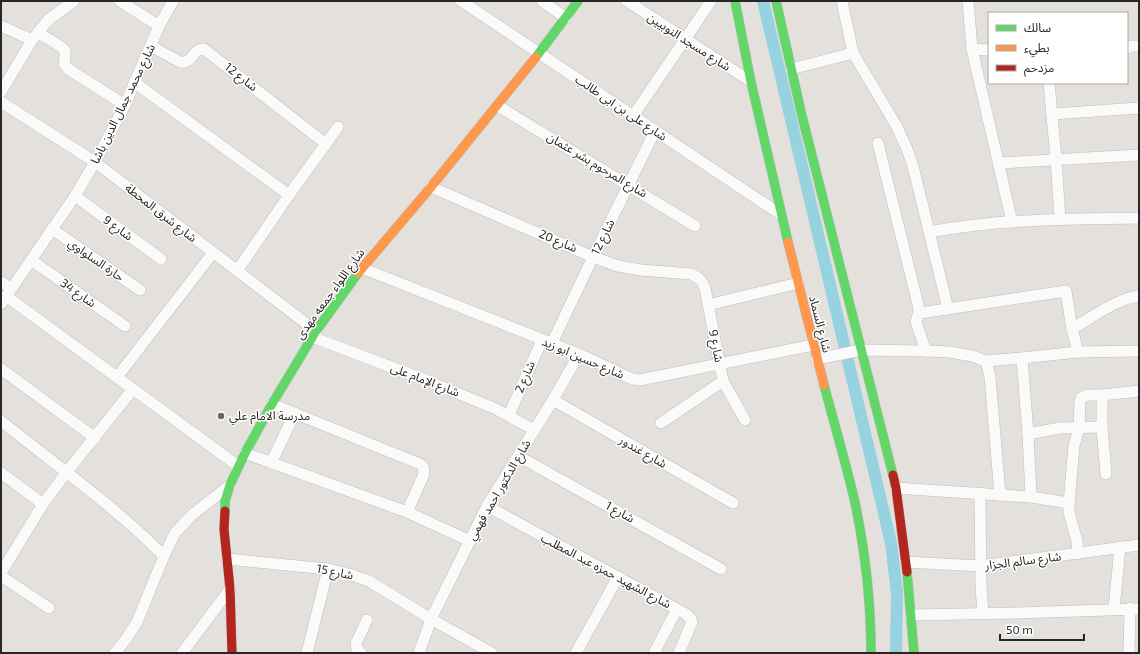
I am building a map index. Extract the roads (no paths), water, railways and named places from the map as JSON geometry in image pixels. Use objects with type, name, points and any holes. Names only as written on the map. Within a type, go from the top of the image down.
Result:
[{"type":"main road","name":"شارع اللواء جمعه مهدى","points":[[232,653],[230,589],[224,530],[225,501],[238,466],[272,404],[314,334],[362,268],[498,106],[578,1]]},
{"type":"main road","name":"شارع السماد","points":[[735,1],[751,82],[781,214],[855,506],[865,558],[869,590],[871,653]]},
{"type":"main road","points":[[776,1],[856,352],[896,488],[906,562],[914,653]]},
{"type":"street","points":[[1,92],[35,37],[48,20],[74,1]]},
{"type":"street","points":[[120,1],[159,26]]},
{"type":"street","name":"شارع محمد جمال الدين باشا","points":[[6,296],[75,196],[95,162],[125,105],[159,26],[173,1]]},
{"type":"street","name":"شارع على بن ابى طالب","points":[[461,1],[781,214]]},
{"type":"street","points":[[542,1],[566,18]]},
{"type":"street","name":"شارع مسجد النوبيين","points":[[627,1],[751,82]]},
{"type":"street","points":[[633,116],[711,1]]},
{"type":"street","points":[[842,1],[853,54],[896,124],[913,166],[948,309]]},
{"type":"street","points":[[968,1],[972,49],[1012,222]]},
{"type":"street","points":[[1,26],[60,46],[64,50],[64,64],[68,70],[125,105]]},
{"type":"street","name":"شارع 12","points":[[151,46],[180,62],[190,60],[195,52],[200,49],[204,49],[326,144]]},
{"type":"street","points":[[1128,47],[1139,46]]},
{"type":"street","points":[[972,49],[988,50]]},
{"type":"street","points":[[791,69],[853,54]]},
{"type":"street","points":[[134,82],[289,195]]},
{"type":"street","points":[[1049,84],[1060,219]]},
{"type":"street","name":"شارع شرق المحطة","points":[[1,102],[95,162],[236,271],[314,334]]},
{"type":"street","name":"شارع المرحوم بشر عثمان","points":[[498,106],[695,226]]},
{"type":"street","points":[[1052,114],[1139,108]]},
{"type":"street","points":[[236,271],[338,127]]},
{"type":"street","name":"شارع 12","points":[[547,341],[593,256],[655,131]]},
{"type":"street","points":[[878,143],[920,313],[916,322],[926,351]]},
{"type":"street","points":[[999,163],[1139,155]]},
{"type":"street","name":"شارع 20","points":[[431,187],[618,266],[641,270],[691,274]]},
{"type":"street","name":"شارع 9","points":[[75,196],[161,259]]},
{"type":"street","points":[[929,232],[1012,222],[1060,219],[1139,218]]},
{"type":"street","name":"حارة السلواوي","points":[[52,229],[140,290]]},
{"type":"street","points":[[116,377],[213,253]]},
{"type":"street","name":"شارع 34","points":[[31,260],[125,326]]},
{"type":"street","name":"شارع حسين ابو زيد","points":[[362,268],[579,354],[632,379],[640,380],[813,345]]},
{"type":"street","name":"شارع 9","points":[[691,274],[702,281],[705,288],[723,381],[745,420]]},
{"type":"street","points":[[1,282],[6,296],[238,466]]},
{"type":"street","points":[[708,305],[798,283]]},
{"type":"street","points":[[920,313],[1066,291],[1072,329],[1078,352]]},
{"type":"street","points":[[1072,329],[1113,305],[1139,296]]},
{"type":"street","name":"شارع الإمام على","points":[[314,334],[509,415],[534,430]]},
{"type":"street","name":"شارع 2","points":[[509,415],[547,341]]},
{"type":"street","points":[[817,359],[856,352],[926,351],[950,352],[972,356],[986,361],[1078,352],[1139,351]]},
{"type":"street","name":"شارع الدكتور احمد فهمي","points":[[419,653],[431,619],[487,506],[553,400],[579,354]]},
{"type":"street","points":[[1022,358],[1031,497]]},
{"type":"street","points":[[986,361],[990,377],[1000,495]]},
{"type":"street","points":[[1,369],[95,438]]},
{"type":"street","points":[[661,423],[723,381]]},
{"type":"street","points":[[49,608],[1,575],[43,504],[133,389]]},
{"type":"street","points":[[1078,554],[1077,541],[1069,512],[1069,503],[1074,446],[1079,428],[1081,398],[1087,395],[1139,391]]},
{"type":"street","points":[[1102,395],[1102,427],[1106,474]]},
{"type":"street","name":"شارع غندور","points":[[553,400],[733,503]]},
{"type":"street","points":[[272,404],[414,461],[423,466],[424,474],[407,512]]},
{"type":"street","points":[[271,463],[295,413]]},
{"type":"street","points":[[1,421],[128,523],[164,556]]},
{"type":"street","points":[[1028,434],[1060,428],[1102,427]]},
{"type":"street","points":[[245,453],[407,512],[470,541]]},
{"type":"street","name":"شارع 1","points":[[518,456],[721,569]]},
{"type":"street","points":[[1,472],[43,504]]},
{"type":"street","points":[[115,653],[126,639],[136,622],[175,533],[192,514],[230,485]]},
{"type":"street","points":[[896,488],[1031,497],[1069,503]]},
{"type":"street","points":[[980,494],[980,566],[983,614]]},
{"type":"street","name":"شارع الشهيد حمزه عبد المطلب","points":[[487,506],[691,618],[692,622],[679,653]]},
{"type":"street","name":"شارع سالم الجزار","points":[[906,562],[980,566],[1139,545]]},
{"type":"street","points":[[1114,609],[1120,547]]},
{"type":"street","name":"شارع 15","points":[[227,559],[328,569],[369,581],[431,619],[492,653]]},
{"type":"street","points":[[307,653],[328,569]]},
{"type":"street","points":[[576,653],[618,577]]},
{"type":"street","points":[[182,653],[230,589]]},
{"type":"street","points":[[911,615],[1076,612],[1134,608],[1132,651]]},
{"type":"street","points":[[654,653],[677,609]]},
{"type":"street","points":[[361,653],[357,649],[356,643],[368,620]]},
{"type":"waterway","points":[[763,1],[891,543],[897,593],[896,653]]},
{"type":"place","name":"مدرسة الامام علي","points":[[221,416]]}]
